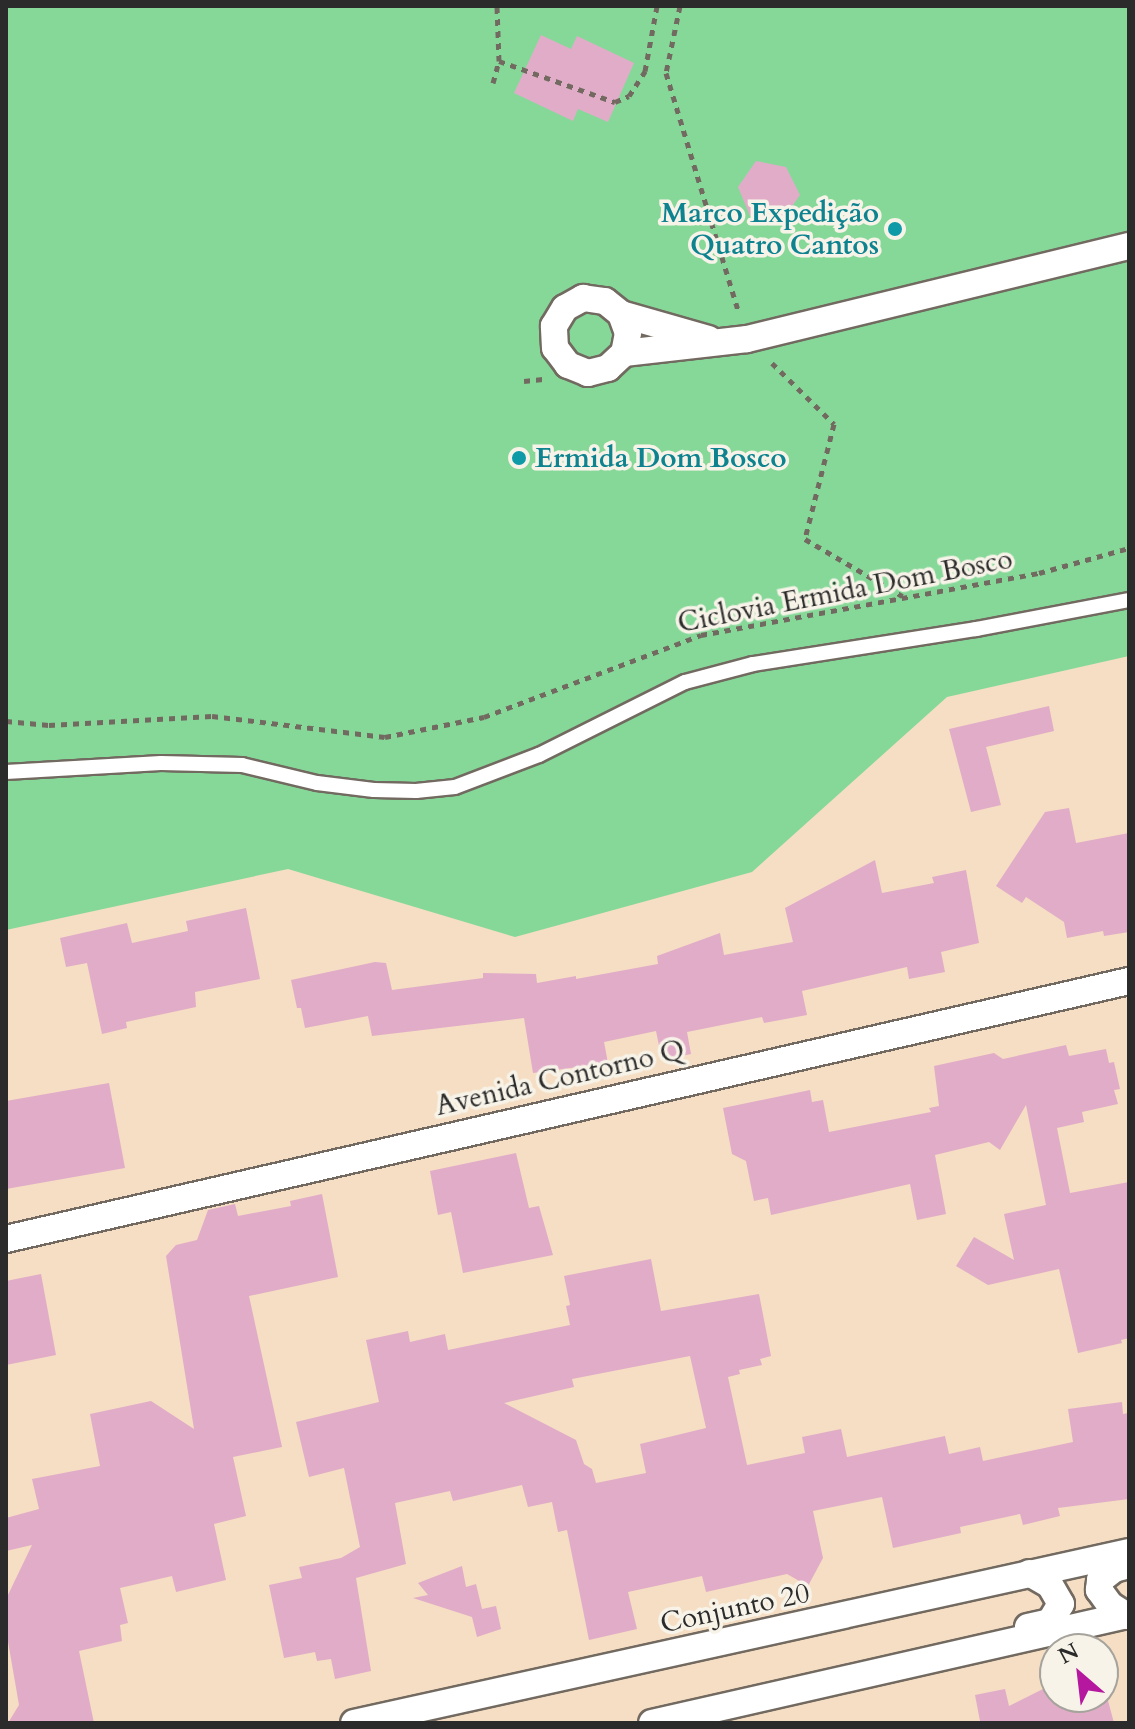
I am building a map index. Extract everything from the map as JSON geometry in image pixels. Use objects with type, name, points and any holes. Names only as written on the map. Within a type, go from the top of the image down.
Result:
[{"type":"street","points":[[624,353],[747,339],[1129,246]]},
{"type":"street","points":[[621,314],[628,333],[624,353],[608,368],[588,373],[568,365],[555,348],[554,326],[565,308],[583,298],[605,301],[621,314],[720,343]]},
{"type":"street","name":"Avenida Contorno Q","points":[[6,1239],[1129,981]]},
{"type":"street","name":"Conjunto 20","points":[[354,1723],[1129,1552]]},
{"type":"street","points":[[1128,1616],[1104,1598],[1100,1580],[1114,1569],[1129,1565]]},
{"type":"street","points":[[982,1647],[998,1633],[1050,1622],[1057,1615],[1061,1604],[1050,1585],[1029,1573]]},
{"type":"street","points":[[652,1723],[1128,1616]]},
{"type":"lane","points":[[6,772],[161,763],[242,765],[317,783],[374,790],[416,791],[455,787],[539,755],[699,679],[753,664],[976,629],[1129,600]]},
{"type":"path","points":[[493,83],[499,61],[497,6]]},
{"type":"path","points":[[499,61],[615,102],[629,96],[645,71],[657,6]]},
{"type":"path","points":[[680,6],[666,73],[747,339],[834,424],[805,539],[904,597]]},
{"type":"path","name":"Ciclovia Ermida Dom Bosco","points":[[6,721],[49,725],[212,716],[385,737],[484,717],[701,635],[1039,573],[1129,548]]},
{"type":"green space","points":[[6,6],[1129,6],[1129,656],[947,697],[752,872],[515,937],[288,869],[6,930]]},
{"type":"building","points":[[541,35],[571,49],[577,36],[634,63],[608,122],[578,109],[573,121],[514,93]]},
{"type":"building","points":[[756,161],[786,167],[800,195],[781,222],[750,216],[738,187]]},
{"type":"building","points":[[1049,706],[1054,731],[986,747],[1001,805],[971,812],[949,729]]},
{"type":"building","points":[[1069,808],[1076,843],[1129,833],[1129,932],[1104,936],[1103,931],[1067,938],[1064,922],[1026,897],[1022,903],[996,886],[1045,812]]},
{"type":"building","points":[[875,860],[882,893],[934,883],[932,877],[966,870],[979,943],[941,952],[945,972],[909,979],[907,967],[802,991],[807,1015],[764,1023],[762,1017],[687,1032],[691,1054],[662,1060],[656,1031],[604,1042],[608,1063],[533,1073],[524,1018],[372,1036],[368,1016],[305,1028],[301,1008],[297,1008],[291,980],[375,962],[386,963],[392,990],[483,978],[483,973],[536,974],[537,983],[576,976],[576,979],[658,964],[657,956],[720,933],[724,955],[793,942],[785,908]]},
{"type":"building","points":[[246,908],[260,979],[195,992],[196,1007],[126,1022],[127,1028],[102,1034],[87,963],[66,967],[60,938],[127,923],[132,943],[188,931],[186,921]]},
{"type":"building","points":[[1066,1045],[1069,1056],[1106,1049],[1109,1063],[1114,1062],[1120,1089],[1114,1090],[1118,1104],[1082,1112],[1084,1122],[1057,1128],[1070,1193],[1129,1182],[1129,1338],[1121,1340],[1122,1343],[1078,1353],[1059,1269],[988,1285],[956,1266],[974,1237],[1014,1260],[1004,1214],[1046,1205],[1026,1105],[1000,1150],[989,1142],[935,1155],[946,1214],[917,1220],[910,1184],[771,1215],[768,1198],[754,1201],[746,1161],[732,1154],[723,1108],[810,1090],[812,1102],[823,1100],[829,1132],[931,1112],[929,1108],[939,1106],[934,1066],[994,1053],[1003,1059]]},
{"type":"building","points":[[109,1083],[125,1168],[6,1189],[6,1101]]},
{"type":"building","points":[[516,1153],[529,1208],[539,1206],[553,1255],[463,1273],[451,1212],[438,1215],[430,1171]]},
{"type":"building","points":[[322,1194],[338,1277],[249,1296],[282,1447],[233,1457],[246,1516],[214,1524],[226,1580],[176,1592],[172,1576],[120,1588],[128,1623],[120,1625],[122,1641],[79,1651],[94,1723],[8,1723],[19,1705],[6,1630],[6,1599],[32,1545],[6,1551],[6,1518],[39,1509],[32,1479],[100,1466],[90,1414],[151,1401],[194,1429],[166,1256],[176,1245],[197,1240],[208,1210],[235,1204],[238,1216],[291,1206],[290,1201]]},
{"type":"building","points":[[651,1259],[661,1311],[759,1294],[771,1356],[760,1359],[762,1365],[739,1370],[740,1374],[728,1377],[747,1465],[805,1453],[802,1437],[841,1429],[847,1457],[945,1436],[949,1454],[980,1447],[983,1461],[1073,1442],[1068,1409],[1122,1402],[1123,1414],[1129,1413],[1129,1499],[1058,1508],[1060,1516],[1023,1525],[1020,1514],[960,1527],[961,1533],[893,1548],[882,1497],[813,1511],[823,1558],[808,1586],[787,1574],[706,1592],[702,1576],[628,1592],[637,1629],[589,1640],[567,1530],[558,1532],[552,1502],[528,1507],[522,1485],[453,1501],[450,1491],[395,1503],[406,1564],[356,1578],[371,1671],[335,1679],[331,1659],[317,1661],[315,1652],[284,1658],[269,1585],[302,1578],[299,1567],[341,1558],[360,1547],[344,1468],[309,1477],[296,1422],[379,1402],[366,1340],[408,1331],[410,1342],[445,1334],[448,1350],[570,1325],[566,1306],[570,1305],[564,1276]],"holes":[[[690,1356],[706,1428],[640,1444],[646,1473],[596,1483],[592,1469],[584,1464],[576,1440],[504,1403],[574,1387],[572,1379]]]},
{"type":"building","points":[[41,1274],[56,1355],[6,1365],[6,1281]]},
{"type":"building","points":[[462,1566],[466,1587],[476,1584],[482,1609],[496,1606],[501,1629],[477,1637],[472,1617],[413,1598],[428,1595],[418,1583]]},
{"type":"building","points":[[1005,1689],[1009,1706],[1039,1691],[1039,1713],[1111,1713],[1114,1723],[977,1723],[980,1721],[975,1695]]},
{"type":"place","name":"Marco Expedição Quatro Cantos","points":[[895,229]]},
{"type":"place","name":"Ermida Dom Bosco","points":[[519,458]]}]
